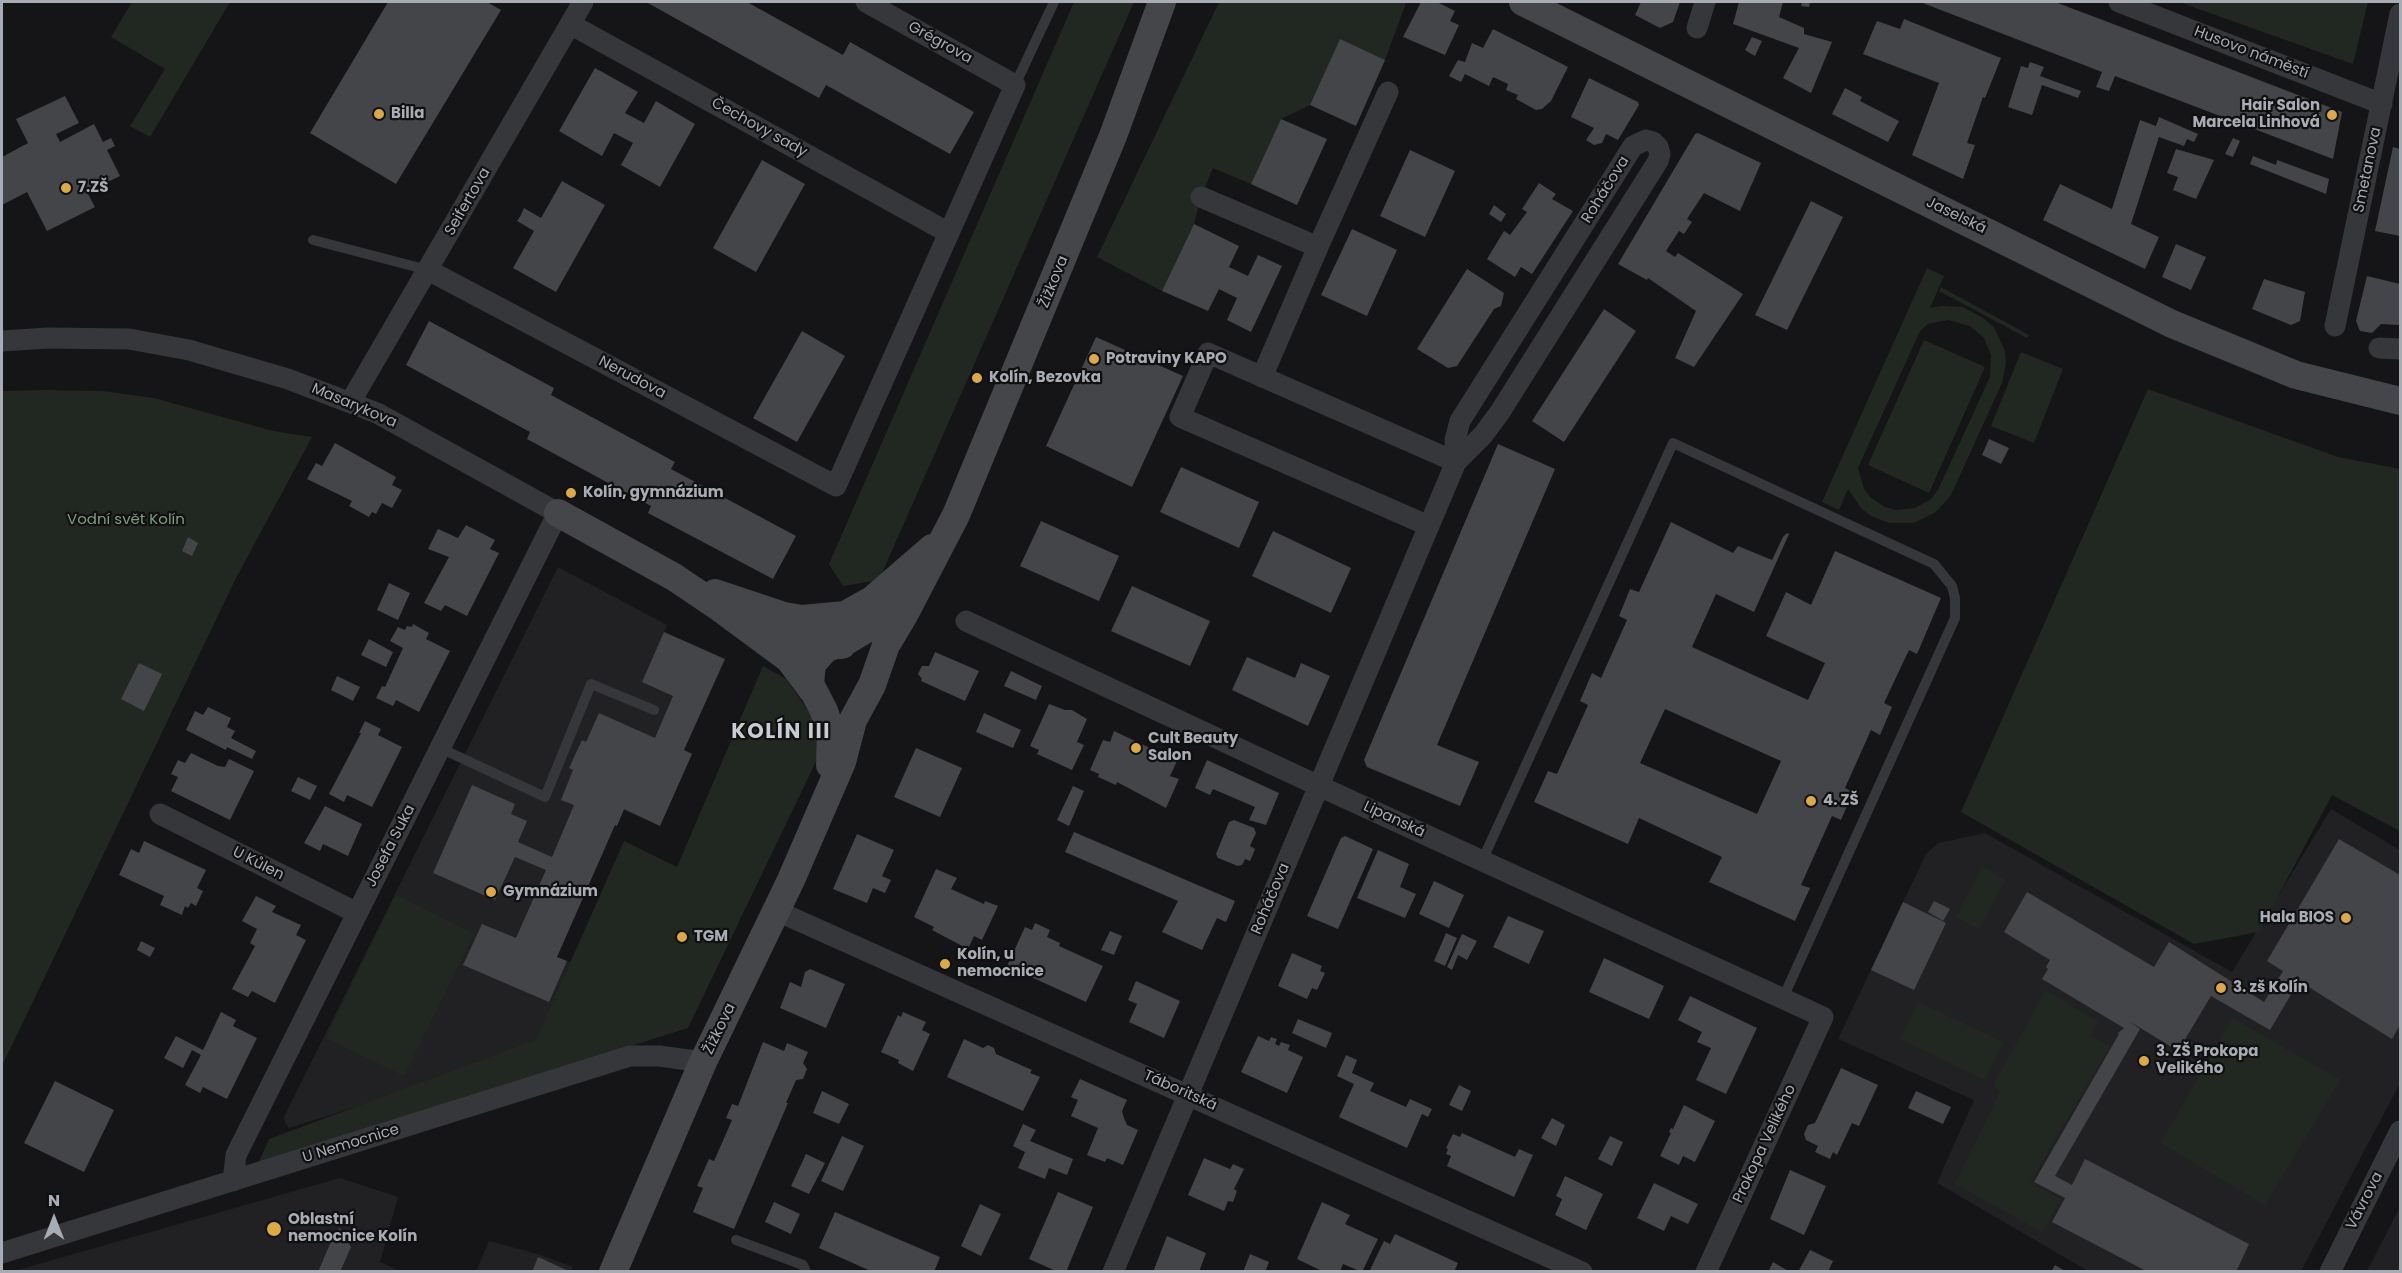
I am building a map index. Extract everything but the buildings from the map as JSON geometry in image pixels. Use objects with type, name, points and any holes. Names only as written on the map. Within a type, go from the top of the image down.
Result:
[{"type":"street","name":"Seifertova","points":[[351,402],[583,2]]},
{"type":"street","name":"Grégrova","points":[[866,2],[1015,85]]},
{"type":"street","name":"Žižkova","points":[[613,1272],[703,1062],[777,911],[842,762],[856,712],[870,690],[886,645],[940,546],[1113,136],[1162,2]]},
{"type":"street","name":"Jaselská","points":[[1523,2],[2172,324],[2296,375],[2400,401]]},
{"type":"street","points":[[1697,28],[1705,2]]},
{"type":"street","name":"Husovo náměstí","points":[[2119,2],[2382,104]]},
{"type":"street","name":"Smetanova","points":[[2335,326],[2400,14]]},
{"type":"street","name":"Čechovy sady","points":[[570,24],[949,233]]},
{"type":"street","points":[[949,233],[1015,85]]},
{"type":"street","points":[[1262,377],[1388,92]]},
{"type":"street","name":"Roháčova","points":[[1113,1272],[1456,462],[1484,435],[1500,412],[1658,161],[1660,154],[1653,142],[1646,140],[1633,146],[1460,421],[1455,440],[1456,462]]},
{"type":"street","points":[[1201,197],[1318,247]]},
{"type":"street","name":"Nerudova","points":[[428,270],[836,486],[949,233]]},
{"type":"street","name":"Masarykova","points":[[2,341],[48,338],[129,339],[189,350],[288,379],[377,412],[774,632],[805,641],[836,645]]},
{"type":"street","points":[[1429,526],[1180,417],[1208,353],[1456,462]]},
{"type":"street","name":"Josefa Suka","points":[[233,1181],[236,1155],[558,513]]},
{"type":"street","points":[[674,578],[784,616],[802,619],[832,617],[845,615],[872,600],[940,546]]},
{"type":"street","name":"Žižkova","points":[[830,788],[831,732],[809,678],[812,664],[819,654],[860,633],[894,610],[916,585],[940,546]]},
{"type":"street","name":"Masarykova","points":[[674,578],[780,652],[797,669],[814,693]]},
{"type":"street","name":"Lipanská","points":[[966,621],[1823,1017]]},
{"type":"street","points":[[814,693],[827,705],[845,708],[858,704],[870,690],[871,666],[864,654],[848,645],[836,645]]},
{"type":"street","name":"U Kůlen","points":[[160,814],[357,913]]},
{"type":"street","name":"Táboritská","points":[[777,911],[1582,1272]]},
{"type":"street","name":"Prokopa Velikého","points":[[1706,1272],[1823,1017]]},
{"type":"street","name":"U Nemocnice","points":[[2,1253],[630,1056],[659,1056],[703,1062]]},
{"type":"street","name":"Vávrova","points":[[2330,1272],[2400,1131]]},
{"type":"lane","points":[[1015,85],[1054,2]]},
{"type":"lane","points":[[313,240],[428,270]]},
{"type":"lane","points":[[1482,861],[1674,443],[1934,564],[1952,586],[1955,597],[1955,618],[1783,998]]},
{"type":"lane","points":[[440,748],[545,797],[591,684],[654,710]]},
{"type":"lane","points":[[736,1240],[803,1265],[806,1272]]},
{"type":"shaded area","name":"Gymnázium","points":[[558,567],[667,625],[664,632],[684,750],[692,754],[660,826],[624,810],[617,826],[615,825],[557,957],[605,977],[579,1037],[289,1128],[284,1117]]},
{"type":"shaded area","name":"3. ZŠ Prokopa Velikého","points":[[2331,809],[2400,850],[2400,1083],[2301,1271],[2088,1271],[1937,1183],[1974,1100],[1838,1039],[1926,854],[1938,843],[1985,833],[2232,972]]},
{"type":"shaded area","name":"Oblastní nemocnice Kolín","points":[[340,1178],[398,1197],[380,1262],[400,1271],[11,1272]]},
{"type":"shaded area","points":[[2400,1207],[2400,1271],[2367,1271]]},
{"type":"shaded area","points":[[489,1241],[538,1254],[573,1267],[571,1272],[476,1272]]},
{"type":"green space","points":[[132,2],[230,2],[150,137],[130,126],[165,69],[111,37]]},
{"type":"green space","points":[[1074,2],[1134,2],[879,580],[843,586],[829,564]]},
{"type":"green space","points":[[1219,2],[1406,3],[1385,60],[1340,40],[1310,105],[1281,119],[1251,184],[1213,168],[1201,197],[1194,224],[1162,291],[1097,257]]},
{"type":"green space","points":[[2179,2],[2368,2],[2353,64]]},
{"type":"green space","points":[[1927,268],[1944,276],[1930,308],[1963,307],[1983,318],[1994,327],[2005,351],[2006,363],[2002,383],[1951,495],[1936,512],[1914,523],[1889,523],[1871,516],[1861,508],[1848,489],[1839,510],[1822,502]],"holes":[[[1948,320],[1970,326],[1984,338],[1991,355],[1990,377],[1938,490],[1931,499],[1915,508],[1896,510],[1885,507],[1870,497],[1864,489],[1858,468],[1920,331],[1928,324]]]},
{"type":"green space","points":[[1941,287],[2029,335],[2027,338],[1939,291]]},
{"type":"green space","points":[[1924,340],[1985,367],[1929,493],[1868,465]]},
{"type":"green space","points":[[2021,352],[2063,369],[2034,443],[1991,426]]},
{"type":"green space","points":[[2148,389],[2338,457],[2400,469],[2400,831],[2332,795],[2259,932],[2194,944],[1961,812]]},
{"type":"green space","name":"Vodní svět Kolín","points":[[2,391],[103,391],[154,398],[273,431],[312,437],[235,580],[2,1066]]},
{"type":"green space","points":[[763,666],[786,679],[817,724],[821,751],[688,1028],[259,1162],[269,1139],[536,1040],[624,841],[677,867]]},
{"type":"green space","points":[[1982,867],[2005,880],[1979,929],[1956,917]]},
{"type":"green space","points":[[396,895],[474,934],[404,1076],[326,1038]]},
{"type":"green space","points":[[2046,990],[2098,1022],[2090,1036],[2110,1046],[2030,1182],[2061,1199],[2042,1232],[1955,1184],[2001,1091],[1993,1086]]},
{"type":"green space","points":[[1918,1002],[2003,1042],[1985,1080],[1900,1039]]},
{"type":"green space","points":[[2233,1018],[2340,1080],[2265,1205],[2161,1143]]},
{"type":"place","name":"Billa","points":[[379,114]]},
{"type":"place","name":"Hair Salon Marcela Linhová","points":[[2332,115]]},
{"type":"place","name":"7.ZŠ","points":[[66,188]]},
{"type":"place","name":"Potraviny KAPO","points":[[1094,359]]},
{"type":"place","name":"Kolín, Bezovka","points":[[977,378]]},
{"type":"place","name":"Kolín, gymnázium","points":[[571,493]]},
{"type":"place","name":"Cult Beauty Salon","points":[[1136,748]]},
{"type":"place","name":"4. ZŠ","points":[[1811,801]]},
{"type":"place","name":"Gymnázium","points":[[491,892]]},
{"type":"place","name":"Hala BIOS","points":[[2346,918]]},
{"type":"place","name":"TGM","points":[[682,937]]},
{"type":"place","name":"Kolín, u nemocnice","points":[[945,964]]},
{"type":"place","name":"3. zš Kolín","points":[[2221,988]]},
{"type":"place","name":"3. ZŠ Prokopa Velikého","points":[[2144,1061]]},
{"type":"place","name":"Oblastní nemocnice Kolín","points":[[274,1229]]},
{"type":"district","name":"KOLÍN III","points":[[781,733]]}]
